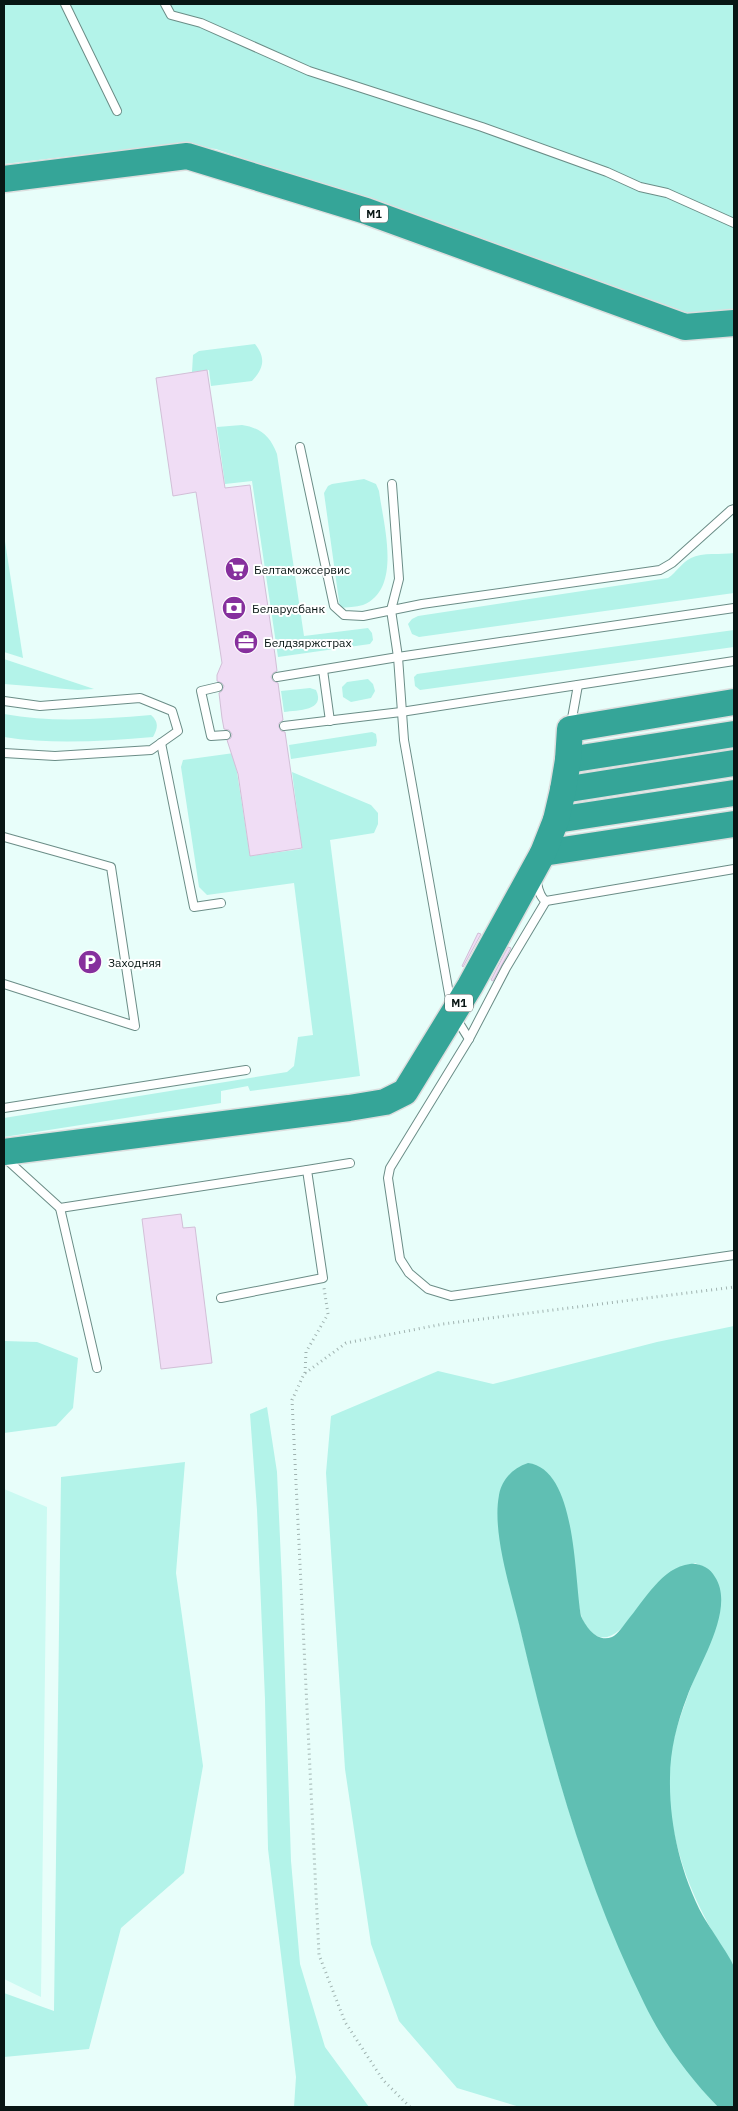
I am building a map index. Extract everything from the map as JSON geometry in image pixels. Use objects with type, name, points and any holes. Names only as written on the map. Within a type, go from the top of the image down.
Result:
[{"type":"highway","name":"М1","points":[[4,179],[187,156],[366,211],[685,327],[734,323]]},
{"type":"highway","points":[[558,798],[734,702]]},
{"type":"highway","points":[[558,798],[734,721]]},
{"type":"highway","points":[[558,798],[734,734]]},
{"type":"highway","points":[[558,798],[734,748]]},
{"type":"highway","points":[[558,798],[734,763]]},
{"type":"highway","points":[[558,798],[734,778]]},
{"type":"highway","points":[[558,798],[734,793]]},
{"type":"highway","name":"М1","points":[[4,1152],[348,1108],[385,1102],[404,1092],[453,1013],[558,798]]},
{"type":"highway","points":[[558,798],[734,809]]},
{"type":"highway","points":[[558,798],[734,824]]},
{"type":"lane","points":[[65,4],[117,111]]},
{"type":"lane","points":[[165,4],[171,15],[201,23],[309,71],[482,127],[607,172],[640,187],[668,193],[734,223]]},
{"type":"lane","points":[[300,447],[334,606],[344,615],[363,616],[422,604],[660,570],[672,563],[734,509]]},
{"type":"lane","points":[[392,484],[398,579],[391,610],[398,657],[404,740],[453,1013],[469,1039]]},
{"type":"lane","points":[[277,678],[398,657],[734,608]]},
{"type":"lane","points":[[284,726],[401,712],[734,661]]},
{"type":"lane","points":[[323,670],[330,721]]},
{"type":"lane","points":[[546,901],[539,892],[536,879],[558,798],[578,685]]},
{"type":"lane","points":[[218,687],[201,691],[211,736],[226,735]]},
{"type":"lane","points":[[4,701],[40,706],[140,698],[172,711],[178,731],[151,750],[55,756],[4,753]]},
{"type":"lane","points":[[161,743],[194,907],[221,903]]},
{"type":"lane","points":[[4,837],[111,867],[136,1026],[4,984]]},
{"type":"lane","points":[[734,869],[546,901],[506,968],[469,1039],[390,1168],[388,1178],[400,1259],[409,1273],[428,1289],[451,1296],[734,1255]]},
{"type":"lane","points":[[4,1108],[246,1070]]},
{"type":"lane","points":[[4,1157],[60,1208],[97,1368]]},
{"type":"lane","points":[[60,1208],[350,1163]]},
{"type":"lane","points":[[221,1298],[322,1278],[307,1170]]},
{"type":"path","points":[[322,1278],[328,1314],[306,1352],[304,1374],[292,1400],[319,1955],[345,2022],[383,2080],[410,2107]]},
{"type":"path","points":[[304,1374],[346,1343],[354,1341],[443,1324],[734,1287]]},
{"type":"shaded area","points":[[4,4],[734,4],[734,316],[691,315],[216,149],[174,144],[4,164]]},
{"type":"shaded area","points":[[255,344],[261,354],[262,363],[259,372],[252,381],[211,386],[209,370],[192,372],[193,355],[199,351]]},
{"type":"shaded area","points":[[242,425],[254,428],[264,434],[271,442],[277,454],[304,636],[368,628],[372,633],[373,640],[370,644],[278,657],[252,481],[225,484],[217,427]]},
{"type":"shaded area","points":[[364,479],[376,484],[379,491],[388,554],[387,570],[383,585],[375,597],[363,605],[340,608],[324,493],[328,486],[332,484]]},
{"type":"shaded area","points":[[4,535],[23,658],[4,652]]},
{"type":"shaded area","points":[[734,553],[734,593],[419,637],[412,634],[408,624],[418,616],[668,578],[684,563],[696,556]]},
{"type":"shaded area","points":[[734,630],[734,647],[420,690],[415,686],[414,677],[417,674]]},
{"type":"shaded area","points":[[4,659],[94,689],[78,690],[4,684]]},
{"type":"shaded area","points":[[368,679],[373,684],[375,691],[371,698],[351,702],[343,697],[342,687],[347,682]]},
{"type":"shaded area","points":[[310,688],[316,690],[318,697],[314,706],[303,710],[284,712],[281,691]]},
{"type":"shaded area","points":[[4,714],[41,719],[95,719],[151,715],[155,720],[157,728],[153,737],[78,742],[41,741],[4,737]]},
{"type":"shaded area","points":[[372,732],[376,734],[376,746],[291,759],[289,745]]},
{"type":"shaded area","points":[[234,753],[250,856],[302,849],[292,772],[371,805],[378,813],[378,824],[374,833],[330,840],[360,1076],[250,1091],[248,1086],[221,1091],[221,1103],[4,1137],[4,1118],[287,1072],[294,1066],[298,1037],[313,1035],[294,883],[207,895],[199,887],[181,767],[183,760]]},
{"type":"shaded area","points":[[734,1326],[734,1966],[710,1927],[691,1886],[676,1843],[669,1798],[670,1762],[675,1735],[716,1622],[719,1594],[716,1582],[708,1571],[695,1563],[658,1583],[630,1620],[613,1635],[604,1637],[595,1635],[585,1625],[578,1602],[499,1494],[499,1522],[506,1568],[541,1712],[582,1852],[618,1944],[660,2030],[687,2070],[718,2107],[520,2107],[457,2088],[399,2021],[371,1944],[345,1769],[326,1473],[331,1416],[438,1371],[493,1384],[657,1342]]},
{"type":"shaded area","points":[[4,1341],[37,1342],[78,1358],[73,1408],[56,1426],[4,1433]]},
{"type":"shaded area","points":[[267,1407],[277,1472],[291,1861],[300,1964],[325,2047],[369,2107],[294,2107],[296,2077],[268,1849],[265,1699],[257,1510],[250,1414]]},
{"type":"shaded area","points":[[185,1462],[176,1573],[203,1766],[184,1873],[121,1928],[89,2049],[4,2057],[4,1993],[54,2011],[61,1477]]},
{"type":"shaded area","points":[[4,1489],[47,1507],[41,1997],[4,1979]]},
{"type":"water","points":[[528,1463],[544,1470],[556,1484],[564,1504],[574,1552],[581,1616],[589,1629],[597,1636],[607,1638],[616,1634],[654,1586],[671,1571],[680,1566],[697,1564],[704,1567],[713,1574],[720,1590],[721,1605],[718,1621],[687,1697],[675,1737],[670,1768],[670,1795],[674,1831],[688,1884],[703,1916],[734,1967],[734,2107],[718,2107],[686,2071],[659,2031],[623,1957],[586,1864],[543,1722],[500,1542],[497,1510],[500,1489],[509,1475]]},
{"type":"building","points":[[207,370],[225,488],[250,485],[277,671],[271,677],[273,681],[278,683],[283,720],[279,723],[279,727],[281,731],[285,732],[302,848],[250,856],[238,774],[227,740],[231,738],[232,734],[229,730],[224,729],[222,718],[219,693],[224,686],[217,681],[217,675],[222,663],[196,492],[173,496],[156,378]]},
{"type":"building","points":[[478,933],[481,934],[463,967],[462,966]]},
{"type":"building","points":[[508,947],[511,948],[493,981],[491,980]]},
{"type":"building","points":[[181,1214],[183,1228],[195,1227],[212,1363],[161,1369],[142,1219]]},
{"type":"place","name":"Белтаможсервис","points":[[237,569]]},
{"type":"place","name":"Беларусбанк","points":[[234,608]]},
{"type":"place","name":"Белдзяржстрах","points":[[246,642]]},
{"type":"place","name":"Заходняя","points":[[90,962]]}]
